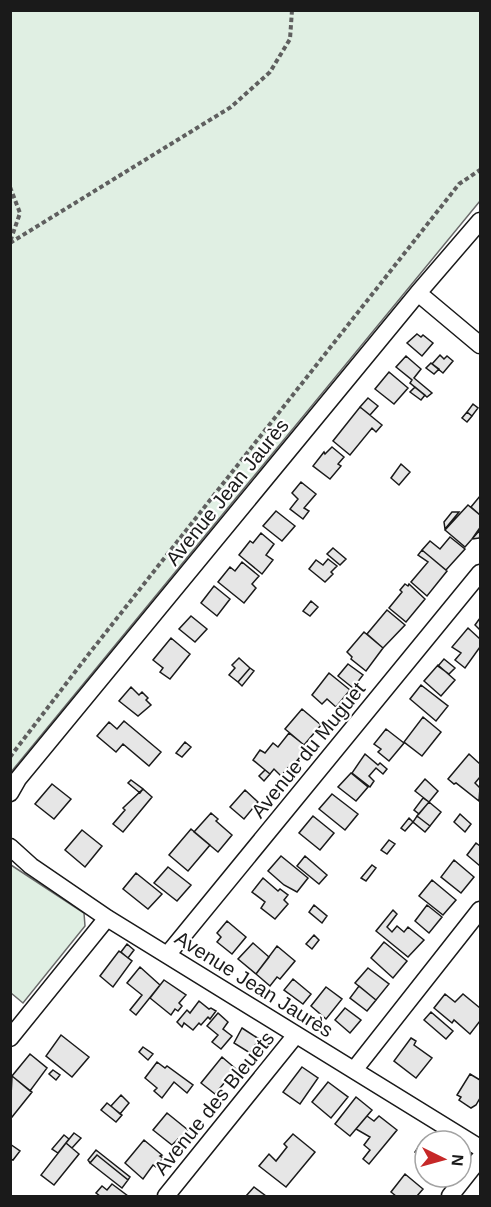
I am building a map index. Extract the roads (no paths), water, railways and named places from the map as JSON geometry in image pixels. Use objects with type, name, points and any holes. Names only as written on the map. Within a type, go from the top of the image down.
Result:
[{"type":"street","name":"Avenue Jean Jaurès","points":[[10,793],[18,779],[418,293],[480,221]]},
{"type":"street","points":[[418,293],[480,345]]},
{"type":"street","name":"Avenue du Muguet","points":[[168,954],[480,573]]},
{"type":"street","name":"Avenue Jean Jaurès","points":[[10,847],[31,866],[107,918],[480,1148]]},
{"type":"street","points":[[354,1070],[480,910]]},
{"type":"street","points":[[10,1038],[107,918]]},
{"type":"street","name":"Avenue des Bleuets","points":[[166,1197],[295,1035]]},
{"type":"street","points":[[450,1197],[480,1158]]}]
